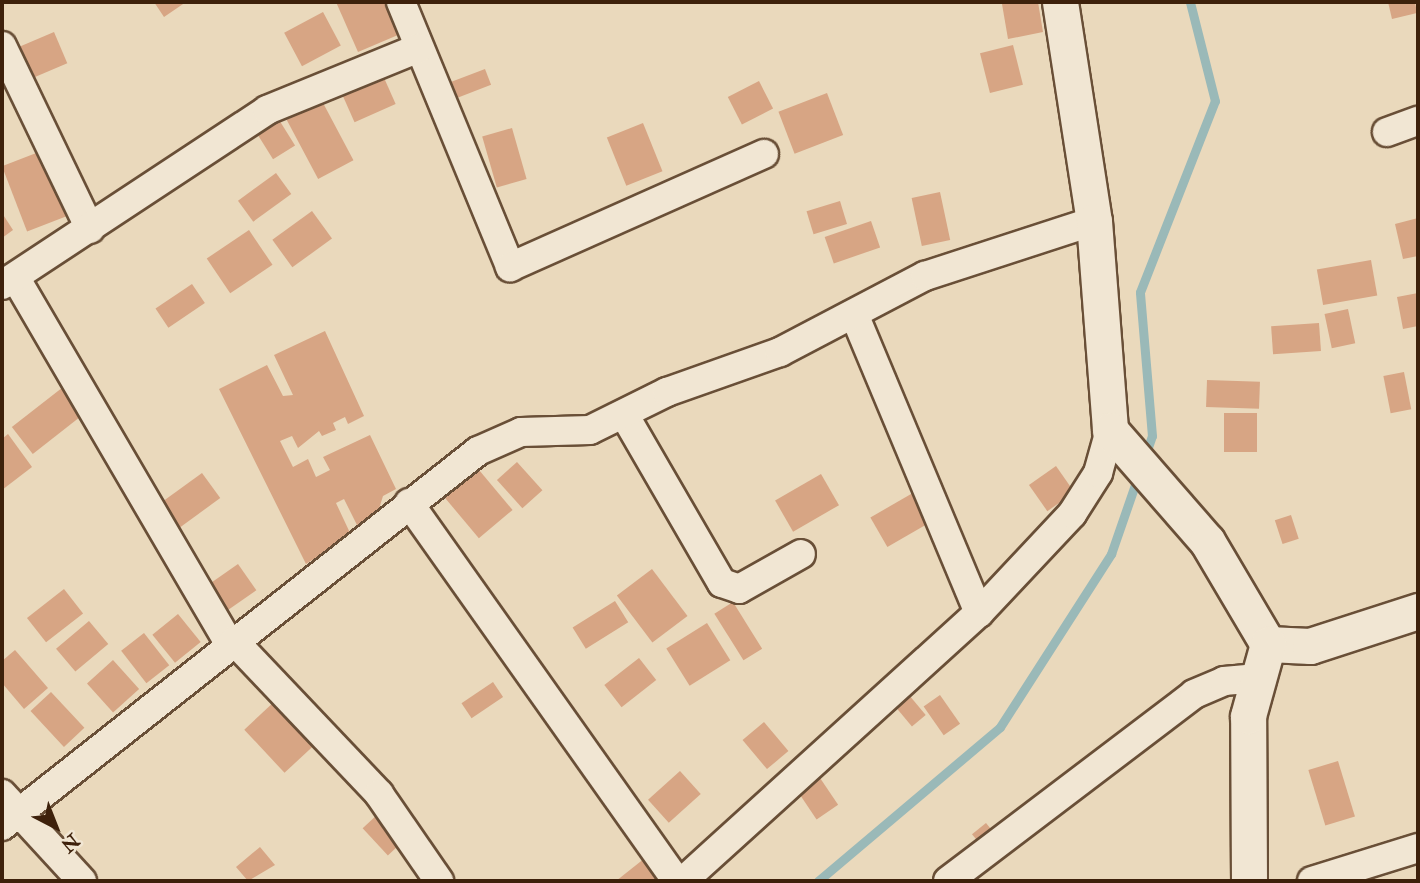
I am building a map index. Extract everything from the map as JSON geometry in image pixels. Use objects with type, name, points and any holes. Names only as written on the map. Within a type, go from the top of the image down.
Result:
[{"type":"street","points":[[401,2],[510,267],[764,155]]},
{"type":"street","points":[[683,881],[979,613],[1072,514],[1098,473],[1110,430],[1094,221],[1060,2]]},
{"type":"street","points":[[2,46],[90,229]]},
{"type":"street","points":[[419,48],[267,110],[9,281],[232,643],[379,794],[439,881]]},
{"type":"street","points":[[1387,132],[1418,121]]},
{"type":"street","points":[[82,881],[8,810],[232,643],[478,451],[521,432],[590,430],[667,392],[780,352],[925,276],[1094,221]]},
{"type":"street","points":[[854,314],[979,613]]},
{"type":"street","points":[[625,415],[722,583],[739,589],[801,554]]},
{"type":"street","points":[[1110,430],[1207,541],[1268,644],[1248,716],[1249,881]]},
{"type":"street","points":[[409,503],[677,881]]},
{"type":"street","points":[[1268,644],[1310,646],[1418,611]]},
{"type":"street","points":[[948,881],[1194,694],[1224,681],[1258,678]]},
{"type":"street","points":[[1312,881],[1418,848]]},
{"type":"building","points":[[154,2],[186,2],[164,17]]},
{"type":"building","points":[[336,2],[393,2],[405,32],[358,52]]},
{"type":"building","points":[[1038,2],[1043,32],[1008,39],[1002,4]]},
{"type":"building","points":[[1388,2],[1415,2],[1417,13],[1392,19]]},
{"type":"building","points":[[323,12],[341,46],[302,66],[284,33]]},
{"type":"building","points":[[54,32],[67,63],[33,78],[20,46]]},
{"type":"building","points":[[1013,45],[1023,85],[990,93],[980,53]]},
{"type":"building","points":[[485,69],[491,85],[456,98],[450,83]]},
{"type":"building","points":[[381,71],[396,104],[355,122],[340,89]]},
{"type":"building","points":[[759,81],[773,109],[742,125],[728,97]]},
{"type":"building","points":[[827,93],[843,135],[795,154],[778,112]]},
{"type":"building","points":[[322,101],[353,160],[318,179],[287,120]]},
{"type":"building","points":[[276,115],[295,146],[273,159],[254,129]]},
{"type":"building","points":[[643,123],[662,171],[626,186],[607,138]]},
{"type":"building","points":[[512,128],[527,179],[497,187],[482,137]]},
{"type":"building","points":[[44,150],[69,215],[27,231],[2,166]]},
{"type":"building","points":[[276,173],[291,194],[253,222],[238,201]]},
{"type":"building","points":[[940,192],[950,240],[922,246],[912,198]]},
{"type":"building","points":[[840,201],[847,224],[814,234],[807,211]]},
{"type":"building","points":[[312,211],[332,239],[292,267],[272,240]]},
{"type":"building","points":[[2,213],[13,230],[2,238]]},
{"type":"building","points":[[1418,218],[1418,256],[1403,259],[1395,224]]},
{"type":"building","points":[[871,221],[880,247],[834,263],[825,237]]},
{"type":"building","points":[[249,230],[272,265],[230,293],[207,259]]},
{"type":"building","points":[[1371,260],[1377,295],[1323,305],[1317,270]]},
{"type":"building","points":[[192,284],[205,303],[168,328],[156,309]]},
{"type":"building","points":[[1418,293],[1418,326],[1403,329],[1397,297]]},
{"type":"building","points":[[1348,309],[1355,343],[1332,348],[1325,314]]},
{"type":"building","points":[[1319,323],[1321,351],[1273,354],[1271,326]]},
{"type":"building","points":[[325,331],[364,416],[348,424],[345,417],[333,423],[336,430],[322,436],[319,431],[298,448],[292,436],[280,441],[293,467],[308,459],[316,477],[330,470],[323,457],[370,435],[396,489],[383,496],[378,512],[358,527],[344,499],[336,503],[351,535],[306,564],[219,389],[267,365],[283,396],[293,395],[274,355]]},
{"type":"building","points":[[1404,372],[1411,409],[1391,413],[1383,376]]},
{"type":"building","points":[[1207,380],[1260,382],[1259,409],[1206,407]]},
{"type":"building","points":[[67,384],[88,411],[33,454],[12,427]]},
{"type":"building","points":[[1224,413],[1257,413],[1257,452],[1224,452]]},
{"type":"building","points":[[8,434],[32,467],[2,490],[2,439]]},
{"type":"building","points":[[517,462],[542,490],[522,508],[497,480]]},
{"type":"building","points":[[474,464],[513,510],[479,538],[440,492]]},
{"type":"building","points":[[1056,466],[1074,492],[1047,511],[1029,485]]},
{"type":"building","points":[[202,473],[220,498],[178,529],[160,504]]},
{"type":"building","points":[[821,474],[839,505],[793,532],[775,501]]},
{"type":"building","points":[[918,490],[935,519],[887,547],[870,518]]},
{"type":"building","points":[[1291,515],[1299,539],[1283,544],[1275,520]]},
{"type":"building","points":[[238,564],[256,590],[228,610],[209,584]]},
{"type":"building","points":[[652,569],[688,616],[652,643],[617,595]]},
{"type":"building","points":[[64,589],[83,613],[46,642],[27,618]]},
{"type":"building","points":[[615,601],[628,622],[586,649],[573,627]]},
{"type":"building","points":[[733,602],[762,649],[743,660],[714,614]]},
{"type":"building","points":[[178,614],[201,642],[175,663],[152,635]]},
{"type":"building","points":[[89,621],[108,644],[75,672],[56,649]]},
{"type":"building","points":[[707,623],[730,660],[690,686],[666,648]]},
{"type":"building","points":[[144,633],[169,665],[146,683],[121,651]]},
{"type":"building","points":[[15,650],[48,688],[24,709],[2,683],[2,661]]},
{"type":"building","points":[[639,658],[656,680],[622,707],[604,685]]},
{"type":"building","points":[[113,660],[139,689],[113,712],[87,683]]},
{"type":"building","points":[[493,682],[503,697],[472,718],[461,703]]},
{"type":"building","points":[[51,692],[84,728],[64,747],[31,711]]},
{"type":"building","points":[[909,695],[926,715],[912,726],[895,707]]},
{"type":"building","points":[[940,695],[960,724],[944,735],[924,706]]},
{"type":"building","points":[[275,701],[315,744],[285,773],[244,730]]},
{"type":"building","points":[[764,722],[788,751],[767,769],[743,740]]},
{"type":"building","points":[[1338,761],[1355,816],[1325,826],[1308,770]]},
{"type":"building","points":[[680,771],[701,794],[669,823],[648,800]]},
{"type":"building","points":[[818,775],[838,805],[817,819],[796,790]]},
{"type":"building","points":[[378,814],[403,841],[388,855],[363,828]]},
{"type":"building","points":[[986,823],[998,838],[984,849],[972,834]]},
{"type":"building","points":[[260,847],[275,865],[248,881],[236,867]]},
{"type":"building","points":[[645,858],[664,881],[616,881]]},
{"type":"waterway","points":[[1145,456],[1152,436],[1140,292],[1215,101],[1190,2]]},
{"type":"waterway","points":[[818,881],[1000,727],[1111,554],[1138,476]]}]
